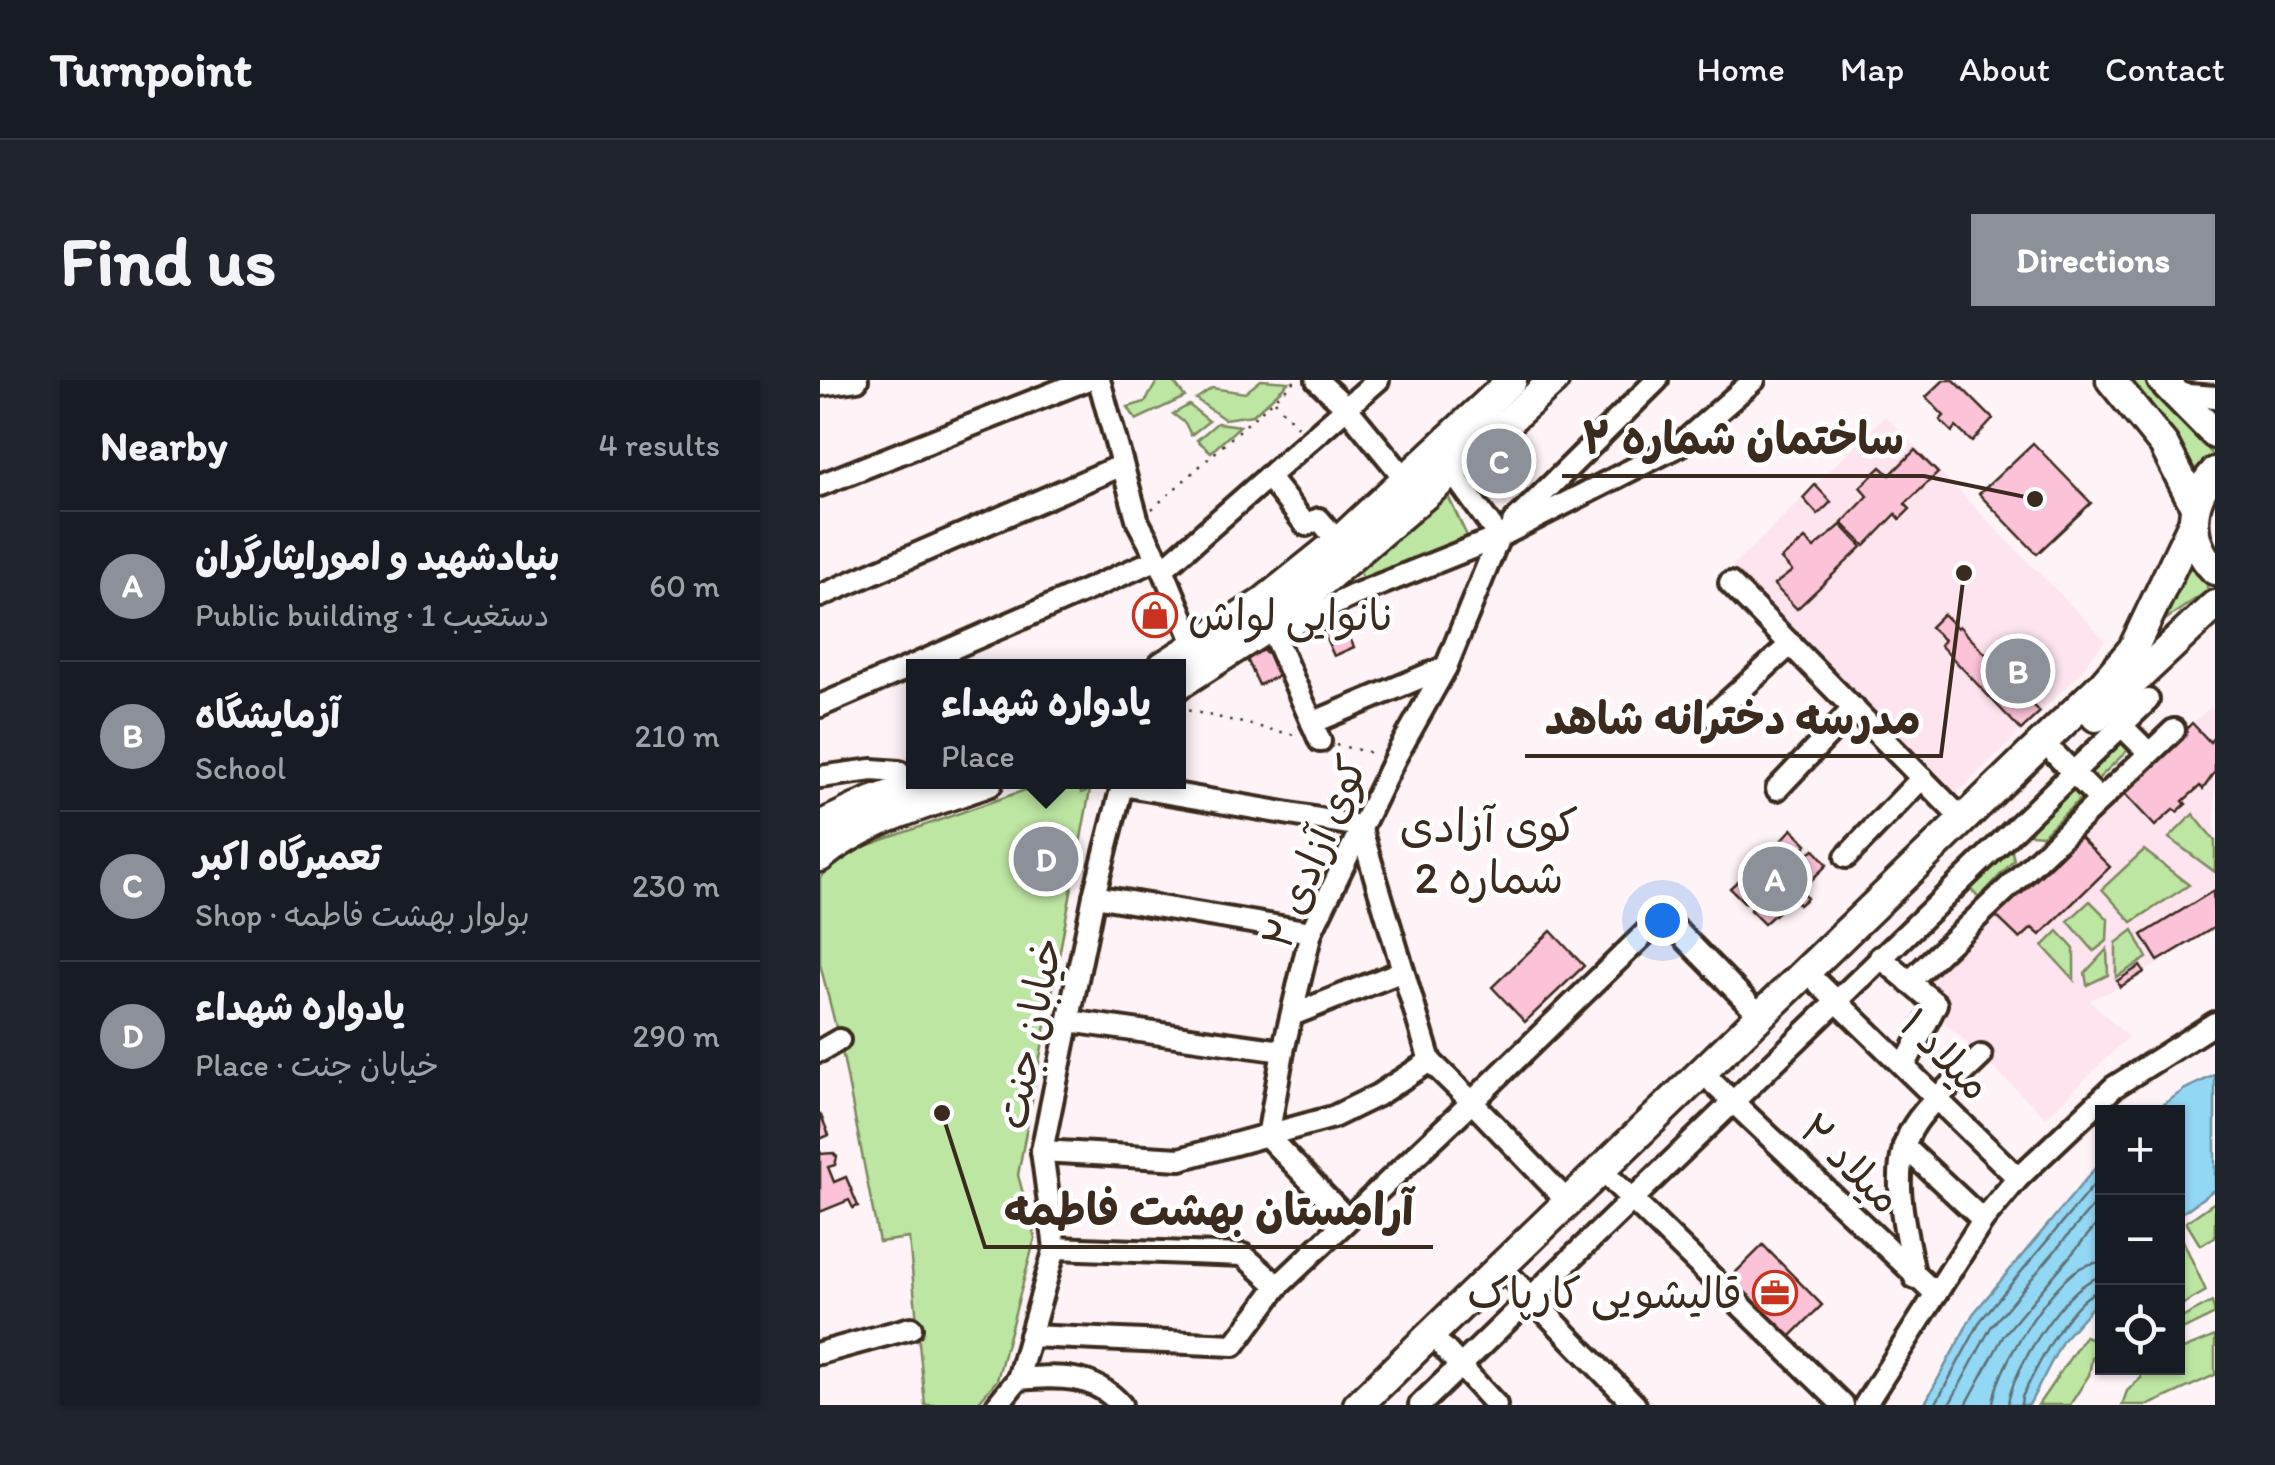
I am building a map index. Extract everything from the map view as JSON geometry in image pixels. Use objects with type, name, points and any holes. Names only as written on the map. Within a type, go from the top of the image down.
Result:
[{"type":"main road","points":[[1186,660],[1271,630],[1554,380]]},
{"type":"main road","points":[[2111,380],[2164,446],[2194,514],[2202,554],[2215,570]]},
{"type":"main road","points":[[1186,675],[1200,657],[1407,481],[1497,386]]},
{"type":"main road","points":[[2168,387],[2215,434]]},
{"type":"main road","points":[[1358,1405],[2103,684],[2128,656],[2143,629],[2202,489],[2215,472]]},
{"type":"main road","points":[[1382,1405],[1452,1357],[2064,764],[2168,648],[2215,605]]},
{"type":"main road","points":[[2143,629],[2155,628],[2165,636],[2168,648]]},
{"type":"main road","points":[[820,826],[907,789]]},
{"type":"main road","points":[[820,857],[834,845],[874,825],[969,789]]},
{"type":"street","points":[[820,385],[857,380]]},
{"type":"street","points":[[820,484],[1086,380]]},
{"type":"street","points":[[1099,380],[1138,522],[1200,657]]},
{"type":"street","points":[[1317,380],[1346,406],[1407,481]]},
{"type":"street","points":[[933,659],[1160,564],[1268,477],[1378,380]]},
{"type":"street","points":[[1499,537],[1657,380]]},
{"type":"street","points":[[1316,732],[1271,630],[1499,537],[1680,445],[1754,380]]},
{"type":"street","points":[[2209,380],[2215,388]]},
{"type":"street","points":[[2168,387],[2215,396]]},
{"type":"street","points":[[820,596],[1120,466]]},
{"type":"street","points":[[1452,472],[1499,537]]},
{"type":"street","points":[[1268,477],[1306,524],[1319,519],[1338,542]]},
{"type":"street","name":"کوی آزادی ۲","points":[[1268,1137],[1311,932],[1360,826],[1446,666],[1499,537]]},
{"type":"street","points":[[1730,582],[1963,820]]},
{"type":"street","points":[[1712,716],[1791,644]]},
{"type":"street","name":"کوی آزادی ۲","points":[[1316,732],[1446,666]]},
{"type":"street","points":[[820,706],[906,670]]},
{"type":"street","points":[[1828,992],[1880,958],[2010,832],[2064,764],[2121,725],[2148,700]]},
{"type":"street","points":[[1777,789],[1854,708]]},
{"type":"street","points":[[2121,725],[2150,753]]},
{"type":"street","points":[[1909,982],[2174,730]]},
{"type":"street","points":[[2064,764],[2100,800]]},
{"type":"street","points":[[820,777],[872,770],[899,772]]},
{"type":"street","points":[[1846,856],[1922,778]]},
{"type":"street","name":"خیابان جنت","points":[[997,1405],[1018,1379],[1055,1248],[1042,1152],[1094,896],[1121,789]]},
{"type":"street","points":[[1155,789],[1360,826],[1430,1061],[1566,1201]]},
{"type":"street","points":[[2010,832],[2037,860]]},
{"type":"street","points":[[1956,884],[1983,912]]},
{"type":"street","points":[[1094,896],[1311,932]]},
{"type":"street","points":[[1924,915],[1950,944]]},
{"type":"street","points":[[1030,1336],[1234,1345],[1278,1286],[1663,916],[1760,1016]]},
{"type":"street","points":[[1880,958],[1936,1004],[1904,1065]]},
{"type":"street","points":[[1292,1016],[1403,972]]},
{"type":"street","name":"میلاد ۱","points":[[1828,992],[2018,1178]]},
{"type":"street","points":[[1069,1021],[1283,1051]]},
{"type":"street","points":[[1865,1405],[1983,1220],[2018,1178],[2114,1087],[2215,1023]]},
{"type":"street","points":[[820,1051],[839,1040]]},
{"type":"street","points":[[1915,1278],[1902,1218],[1904,1146],[1915,1122],[1980,1056]]},
{"type":"street","points":[[1042,1152],[1180,1159],[1332,1117],[1378,1095],[1430,1061]]},
{"type":"street","name":"میلاد ۲","points":[[1724,1093],[1936,1294]]},
{"type":"street","points":[[1268,1137],[1347,1219]]},
{"type":"street","points":[[1904,1146],[1983,1220]]},
{"type":"street","points":[[1623,1191],[1844,1405]]},
{"type":"street","points":[[1055,1248],[1244,1255],[1278,1286]]},
{"type":"street","points":[[1522,1289],[1634,1405]]},
{"type":"street","points":[[820,1353],[911,1328]]},
{"type":"street","points":[[1420,1405],[1452,1357],[1496,1405]]},
{"type":"street","points":[[1018,1379],[1063,1376],[1089,1381],[1121,1405]]},
{"type":"path","points":[[1138,522],[1296,380]]},
{"type":"path","points":[[1274,400],[1309,440]]},
{"type":"path","points":[[1186,709],[1316,732],[1395,758]]},
{"type":"shaded area","points":[[1885,416],[2105,640],[2076,677],[1953,797],[1928,764],[1732,567],[1803,498],[1818,514],[1831,503],[1815,485]],"holes":[[[1915,451],[1938,472],[1905,504],[1909,510],[1900,519],[1896,514],[1865,546],[1842,523],[1868,496],[1860,487],[1881,467],[1890,475]],[[1840,526],[1862,547],[1797,609],[1774,586],[1792,571],[1782,559],[1804,540],[1814,548]]]},
{"type":"shaded area","points":[[2211,707],[2215,713],[2215,894],[2213,891],[2142,935],[2159,961],[2215,928],[2120,987],[2089,1000],[2128,1037],[2046,1117],[1940,1018],[1948,1008],[1924,983],[1996,916],[2018,890],[2022,892],[2066,851],[2063,847],[2135,777],[2139,780],[2183,737],[2180,734]]},
{"type":"green space","points":[[1158,380],[1172,380],[1185,397],[1136,420],[1128,407],[1145,402]]},
{"type":"green space","points":[[1261,380],[1289,382],[1253,415],[1224,419],[1196,399],[1212,388],[1245,393]]},
{"type":"green space","points":[[2128,380],[2145,380],[2215,457],[2193,475]]},
{"type":"green space","points":[[1189,405],[1209,421],[1191,435],[1185,423],[1173,414]]},
{"type":"green space","points":[[1217,423],[1240,426],[1211,452],[1197,440]]},
{"type":"green space","points":[[1448,496],[1468,538],[1364,580],[1358,570]]},
{"type":"green space","points":[[2189,561],[2207,584],[2207,591],[2165,620],[2175,599],[2183,562]]},
{"type":"green space","points":[[2115,733],[2128,750],[2096,781],[2081,765]]},
{"type":"green space","points":[[2067,779],[2084,795],[2043,835],[2032,834],[2022,823]]},
{"type":"green space","points":[[1028,789],[1080,789],[1081,793],[1090,790],[1018,1175],[1035,1238],[997,1380],[976,1405],[925,1405],[909,1238],[879,1242],[842,1051],[820,964],[820,877],[857,849]]},
{"type":"green space","points":[[2193,814],[2215,841],[2215,872],[2169,838]]},
{"type":"green space","points":[[2004,841],[2014,860],[1979,898],[1962,880]]},
{"type":"green space","points":[[2144,850],[2189,885],[2132,922],[2102,889]]},
{"type":"green space","points":[[2090,901],[2108,919],[2107,941],[2094,951],[2068,921]]},
{"type":"green space","points":[[2133,930],[2147,958],[2116,977],[2116,943]]},
{"type":"green space","points":[[2058,931],[2074,949],[2074,980],[2043,946]]},
{"type":"green space","points":[[2107,949],[2108,975],[2087,985],[2085,973]]},
{"type":"green space","points":[[2215,1202],[2215,1237],[2200,1245],[2186,1222]]},
{"type":"green space","points":[[2185,1245],[2206,1291],[2185,1303]]},
{"type":"green space","points":[[2212,1302],[2215,1314],[2185,1329],[2185,1316]]},
{"type":"green space","points":[[2085,1336],[2095,1340],[2089,1375],[2070,1405],[2038,1405]]},
{"type":"green space","points":[[2215,1336],[2215,1375],[2149,1405],[2122,1405],[2127,1391],[2141,1375],[2185,1375],[2185,1348]]},
{"type":"water","points":[[2215,1075],[2215,1189],[2185,1211],[2185,1105],[2163,1105]]},
{"type":"water","points":[[2095,1168],[2095,1304],[2063,1340],[2029,1405],[1924,1405],[1973,1314]]},
{"type":"building","points":[[1944,380],[1954,380],[1993,419],[1972,442],[1956,427],[1952,432],[1940,420],[1944,416],[1926,397]]},
{"type":"building","points":[[1515,434],[1530,448],[1514,462],[1500,447]]},
{"type":"building","points":[[2033,443],[2091,503],[2037,554],[1979,494]]},
{"type":"building","points":[[1500,447],[1514,462],[1499,476],[1484,461]]},
{"type":"building","points":[[1915,450],[1938,473],[1905,504],[1910,509],[1900,519],[1896,514],[1865,546],[1842,523],[1868,496],[1860,487],[1881,467],[1890,475]]},
{"type":"building","points":[[1815,485],[1831,502],[1818,515],[1803,498]]},
{"type":"building","points":[[1841,525],[1862,547],[1797,609],[1774,585],[1792,571],[1781,559],[1805,539],[1814,548]]},
{"type":"building","name":"نانوایی لواش","points":[[1159,606],[1163,616],[1150,620],[1147,613]]},
{"type":"building","points":[[1336,607],[1354,647],[1334,656],[1316,616]]},
{"type":"building","points":[[1943,614],[2040,712],[2021,730],[1940,645],[1944,640],[1930,627]]},
{"type":"building","points":[[1259,649],[1268,653],[1278,676],[1259,685],[1246,657]]},
{"type":"building","points":[[2192,723],[2210,742],[2215,736],[2215,772],[2203,789],[2200,786],[2177,812],[2174,809],[2155,826],[2122,791],[2135,777],[2138,781]]},
{"type":"building","points":[[1792,829],[1807,844],[1801,850],[1806,855],[1814,849],[1827,865],[1801,890],[1807,898],[1799,905],[1793,898],[1764,924],[1750,910],[1756,905],[1750,899],[1745,903],[1730,888],[1753,871]]},
{"type":"building","points":[[2077,834],[2110,867],[2040,935],[2032,928],[2020,939],[1996,916],[2018,890],[2022,893],[2067,851],[2063,847]]},
{"type":"building","points":[[2213,891],[2215,927],[2158,961],[2142,935]]},
{"type":"building","points":[[1551,931],[1584,966],[1525,1022],[1492,987]]},
{"type":"building","points":[[2140,966],[2144,972],[2120,987],[2117,981]]},
{"type":"building","points":[[820,1113],[829,1135],[820,1139]]},
{"type":"building","points":[[820,1151],[837,1157],[835,1165],[828,1167],[834,1182],[846,1177],[858,1206],[853,1208],[849,1200],[820,1212]]},
{"type":"building","name":"قالیشویی کارپاک","points":[[1763,1245],[1822,1305],[1787,1340],[1728,1280]]},
{"type":"place","name":"تعمیرگاه اکبر","points":[[1499,461]]},
{"type":"place","name":"ساختمان شماره ۲","points":[[2035,499]]},
{"type":"place","name":"مدرسه دخترانه شاهد","points":[[1964,573]]},
{"type":"place","name":"نانوایی لواش","points":[[1155,615]]},
{"type":"place","name":"آزمایشگاه","points":[[2018,671]]},
{"type":"place","name":"یادواره شهداء","points":[[1046,859]]},
{"type":"place","name":"بنیادشهید و امورایثارگران","points":[[1775,879]]},
{"type":"place","name":"آرامستان بهشت فاطمه","points":[[942,1113]]},
{"type":"place","name":"قالیشویی کارپاک","points":[[1775,1293]]},
{"type":"district","name":"کوی آزادی شماره 2","points":[[1489,851]]}]
